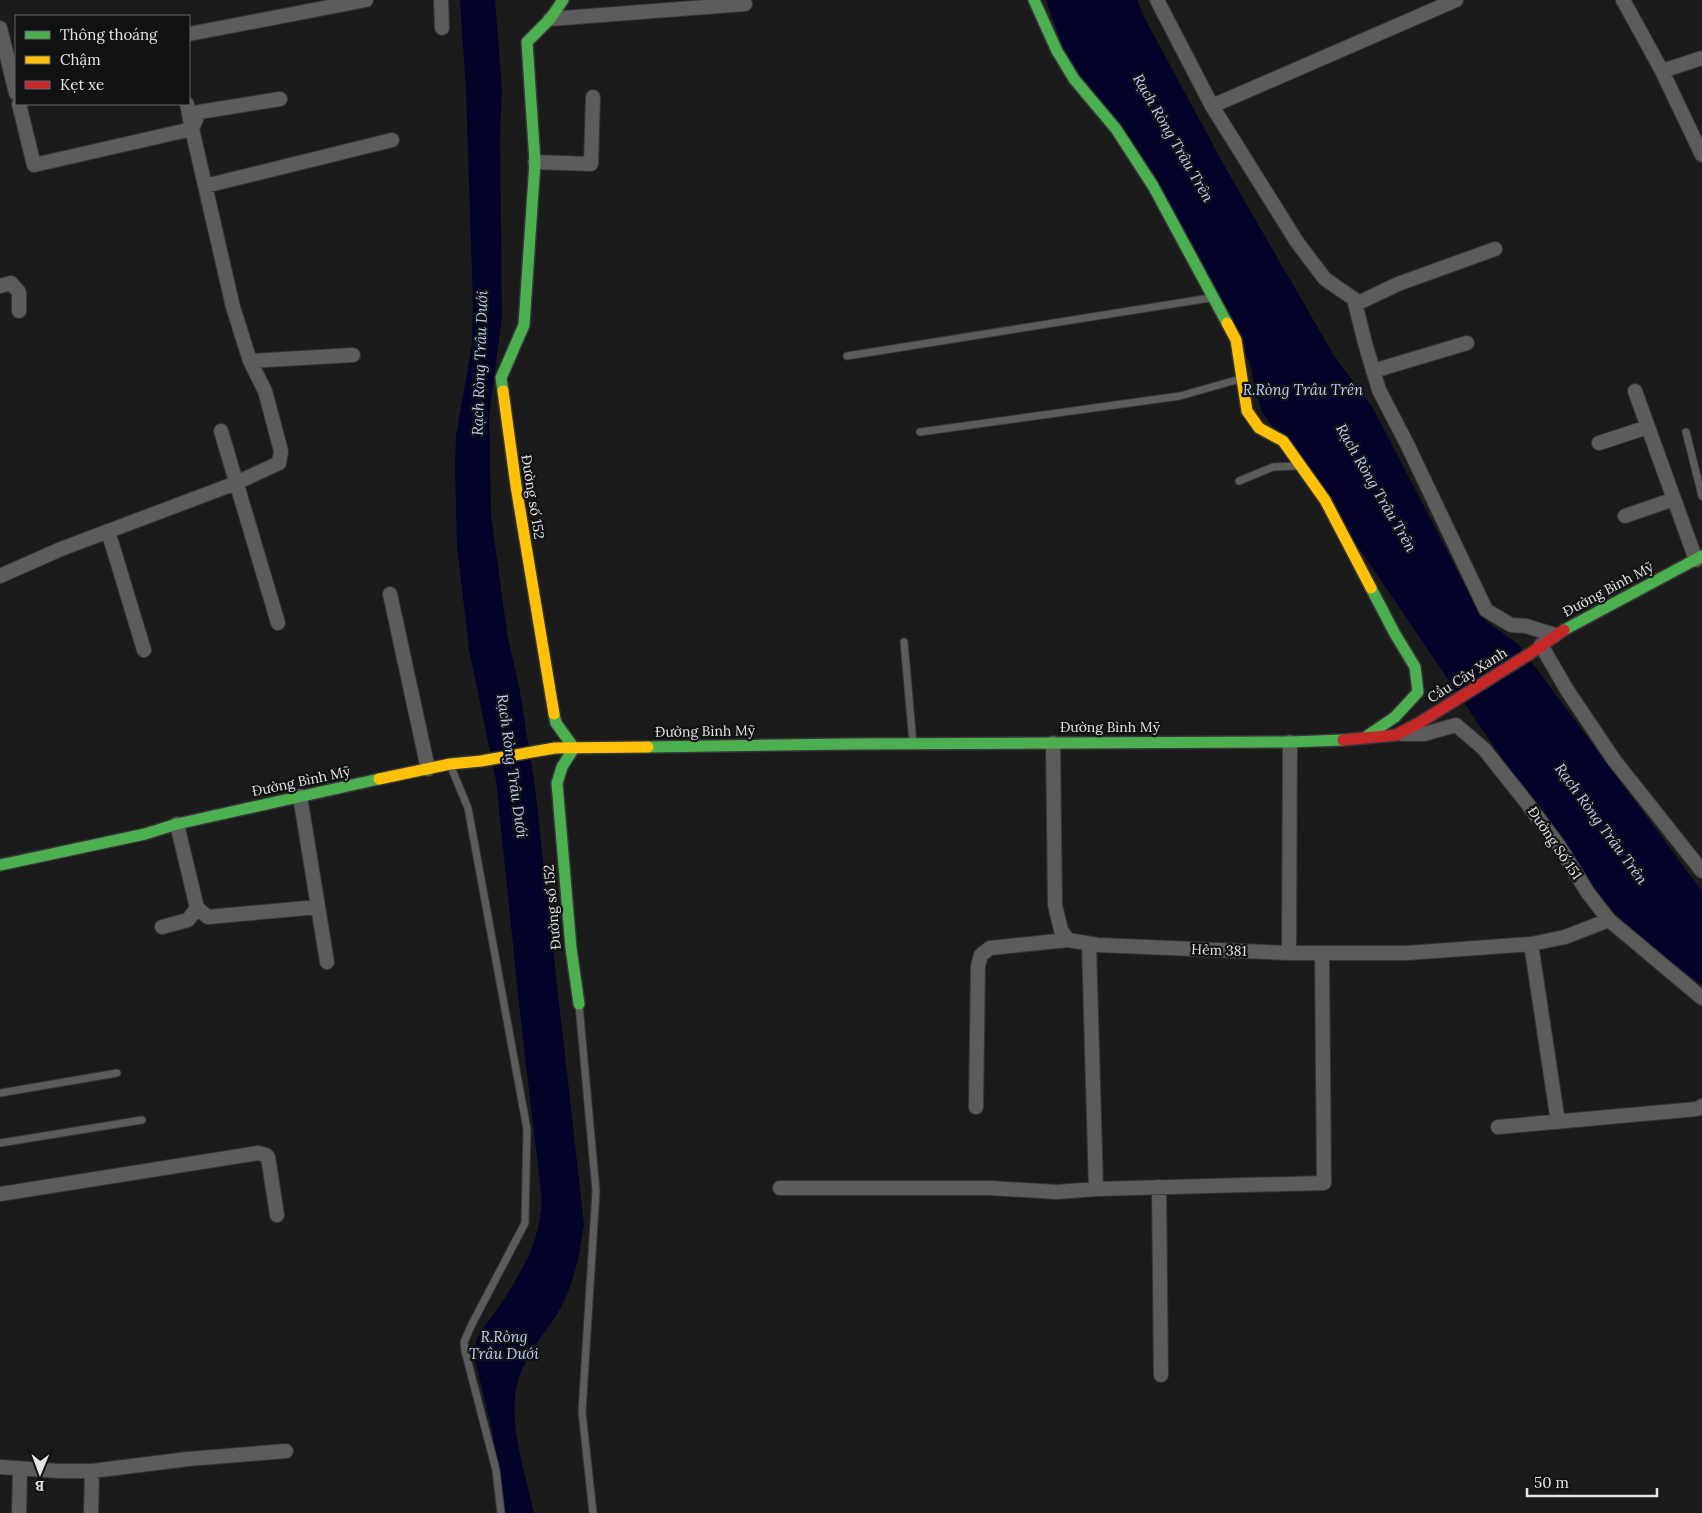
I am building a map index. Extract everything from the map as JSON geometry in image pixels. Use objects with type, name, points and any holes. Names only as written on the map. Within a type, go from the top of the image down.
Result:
[{"type":"street","points":[[190,34],[366,0]]},
{"type":"street","points":[[442,0],[442,28]]},
{"type":"street","name":"Đường số 152","points":[[563,0],[550,19],[527,42],[535,162],[524,325],[501,378],[516,486],[556,723],[574,748],[562,767],[557,783],[571,948],[579,1004]]},
{"type":"street","points":[[1034,0],[1057,51],[1074,79],[1116,129],[1153,186],[1236,340],[1247,411],[1259,428],[1283,442],[1325,500],[1395,634],[1415,667],[1418,692],[1406,708],[1381,728],[1361,739]]},
{"type":"street","points":[[1157,0],[1212,106],[1298,242],[1325,279],[1354,299],[1379,390],[1407,444],[1486,610],[1511,625],[1526,626],[1555,634]]},
{"type":"street","points":[[1212,106],[1456,0]]},
{"type":"street","points":[[1623,0],[1662,71],[1702,155]]},
{"type":"street","points":[[550,19],[745,4]]},
{"type":"street","points":[[0,28],[15,89]]},
{"type":"street","points":[[1662,71],[1702,58]]},
{"type":"street","points":[[535,162],[591,164],[593,97]]},
{"type":"street","points":[[192,129],[199,112],[280,99]]},
{"type":"street","points":[[19,105],[34,164],[192,129]]},
{"type":"street","points":[[0,576],[108,531],[236,483],[280,463],[281,451],[265,391],[250,362],[233,308],[187,105]]},
{"type":"street","points":[[205,186],[392,140]]},
{"type":"street","points":[[1356,304],[1398,284],[1495,249]]},
{"type":"street","points":[[0,286],[11,283],[19,292],[20,311]]},
{"type":"street","points":[[1373,371],[1467,343]]},
{"type":"street","points":[[250,362],[353,355]]},
{"type":"street","points":[[1635,391],[1674,498],[1699,558]]},
{"type":"street","points":[[1599,443],[1648,427]]},
{"type":"street","points":[[221,431],[278,623]]},
{"type":"street","points":[[1625,516],[1674,498]]},
{"type":"street","points":[[108,531],[144,650]]},
{"type":"street","name":"Đường Bình Mỹ","points":[[1536,649],[1555,634],[1699,558]]},
{"type":"street","points":[[390,594],[428,769]]},
{"type":"street","points":[[1536,649],[1567,690],[1614,760],[1702,871]]},
{"type":"street","name":"Cầu Cây Xanh","points":[[1419,723],[1536,649]]},
{"type":"street","name":"Đường Bình Mỹ","points":[[0,865],[145,834],[177,824],[300,796],[450,764],[481,761],[555,748],[1290,742],[1361,739],[1396,734],[1419,723]]},
{"type":"street","name":"Đường Số 151","points":[[1396,734],[1424,734],[1456,725],[1484,749],[1559,846],[1588,893],[1609,920],[1702,998]]},
{"type":"street","points":[[1289,953],[1290,742]]},
{"type":"street","points":[[1053,743],[1055,904],[1061,930],[1068,940]]},
{"type":"street","points":[[300,796],[327,962]]},
{"type":"street","points":[[177,824],[197,908],[208,917],[318,907]]},
{"type":"street","points":[[162,927],[188,920],[197,908]]},
{"type":"street","name":"Hẻm 381","points":[[976,1107],[978,966],[981,955],[986,950],[998,946],[1068,940],[1090,944],[1289,953],[1407,953],[1530,944],[1565,937],[1609,920]]},
{"type":"street","points":[[1090,944],[1096,1189]]},
{"type":"street","points":[[1530,944],[1558,1122]]},
{"type":"street","points":[[780,1188],[990,1188],[1057,1192],[1096,1189],[1324,1183],[1322,954]]},
{"type":"street","points":[[1702,998],[1702,1004]]},
{"type":"street","points":[[1498,1127],[1697,1109],[1702,1106]]},
{"type":"street","points":[[0,1194],[262,1153],[266,1155],[270,1162],[277,1215]]},
{"type":"street","points":[[1159,1187],[1161,1375]]},
{"type":"street","points":[[0,1468],[92,1471],[188,1459],[286,1451]]},
{"type":"street","points":[[19,1513],[20,1468]]},
{"type":"street","points":[[91,1513],[92,1471]]},
{"type":"lane","points":[[847,356],[1212,298]]},
{"type":"lane","points":[[920,432],[1180,396],[1242,378]]},
{"type":"lane","points":[[1686,432],[1702,496]]},
{"type":"lane","points":[[1239,481],[1273,467],[1301,466]]},
{"type":"lane","points":[[904,642],[913,744]]},
{"type":"lane","points":[[450,764],[468,808],[527,1129],[525,1223],[464,1342],[496,1470],[501,1513]]},
{"type":"lane","points":[[579,1004],[596,1191],[582,1412],[593,1513]]},
{"type":"lane","points":[[0,1093],[116,1073]]},
{"type":"lane","points":[[0,1143],[142,1120]]},
{"type":"water","name":"R.Ròng Trâu Dưới","points":[[460,0],[495,0],[502,89],[500,138],[502,317],[489,416],[491,515],[507,633],[519,686],[534,780],[584,1224],[576,1266],[566,1297],[523,1367],[516,1390],[514,1404],[517,1435],[534,1513],[504,1513],[492,1430],[474,1355],[476,1343],[481,1332],[525,1264],[533,1246],[540,1219],[542,1200],[496,780],[469,649],[457,546],[456,436],[472,344],[473,301],[466,91]]},
{"type":"water","name":"R.Ròng Trâu Trên","points":[[1046,0],[1137,0],[1145,19],[1225,167],[1333,354],[1374,410],[1472,599],[1487,622],[1518,644],[1702,891],[1702,985],[1619,922],[1605,906],[1350,535],[1262,412],[1251,367],[1237,332],[1066,56]]},
{"type":"traffic: fast","points":[[503,391],[501,378],[524,325],[535,162],[527,42],[550,19],[563,0]]},
{"type":"traffic: fast","points":[[1034,0],[1057,51],[1074,79],[1116,129],[1153,186],[1227,323]]},
{"type":"traffic: fast","points":[[1564,630],[1702,556]]},
{"type":"traffic: fast","points":[[1367,736],[1395,717],[1418,692],[1415,667],[1371,588]]},
{"type":"traffic: fast","points":[[554,714],[556,723],[574,748],[562,767],[557,783],[571,948],[579,1004]]},
{"type":"traffic: fast","points":[[648,747],[1343,740]]},
{"type":"traffic: fast","points":[[0,865],[145,834],[177,824],[379,779]]},
{"type":"traffic: slow","points":[[1227,323],[1236,340],[1247,411],[1259,428],[1283,441],[1325,500],[1371,588]]},
{"type":"traffic: slow","points":[[503,391],[516,486],[554,714]]},
{"type":"traffic: slow","points":[[379,779],[450,764],[481,761],[555,748],[648,747]]},
{"type":"traffic: jam","points":[[1343,740],[1396,735],[1419,723],[1531,653],[1564,630]]},
{"type":"water label","name":"Rạch Ròng Trâu Trên","points":[[1173,138]]},
{"type":"water label","name":"Rạch Ròng Trâu Dưới","points":[[480,363]]},
{"type":"water label","name":"Rạch Ròng Trâu Trên","points":[[1376,488]]},
{"type":"water label","name":"Rạch Ròng Trâu Dưới","points":[[512,766]]},
{"type":"water label","name":"Rạch Ròng Trâu Trên","points":[[1601,824]]}]
